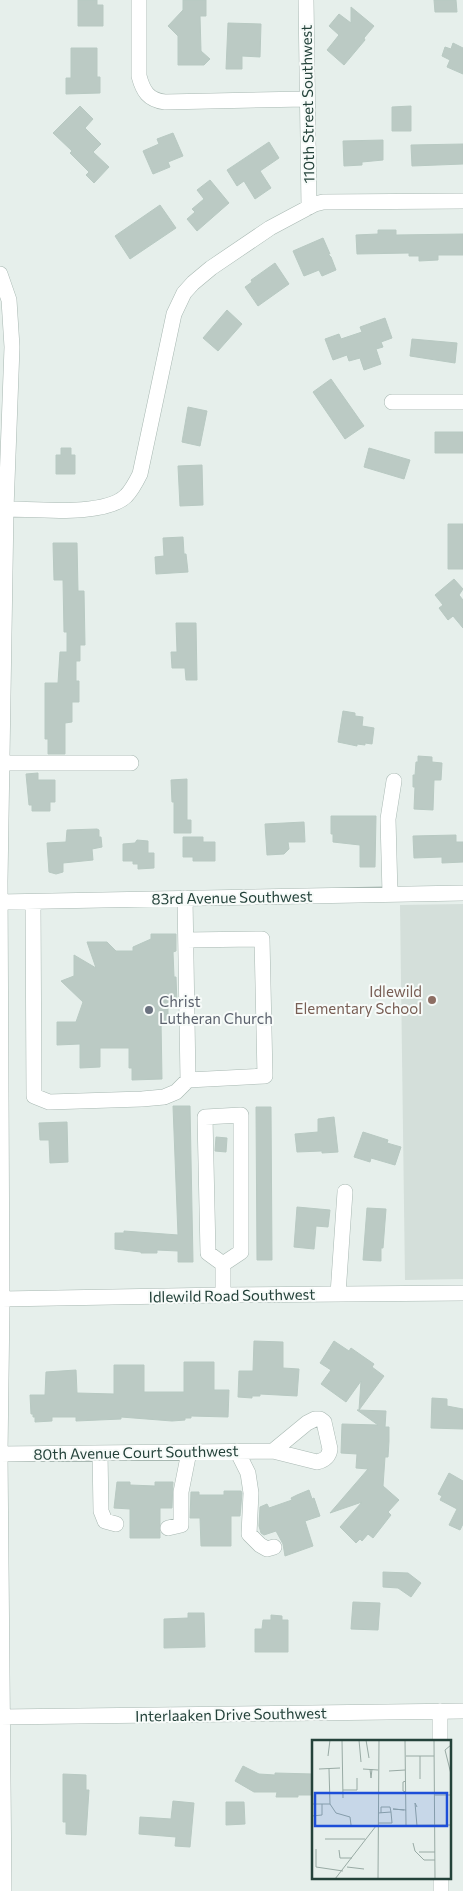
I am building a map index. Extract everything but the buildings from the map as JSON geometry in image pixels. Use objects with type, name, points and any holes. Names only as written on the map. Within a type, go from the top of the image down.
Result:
[{"type":"street","points":[[139,0],[139,76],[146,94],[155,101],[306,100]]},
{"type":"street","name":"110th Street Southwest","points":[[306,0],[309,207]]},
{"type":"street","points":[[6,509],[84,510],[116,503],[125,497],[140,474],[174,314],[184,293],[211,268],[270,228],[309,207],[323,202],[463,201]]},
{"type":"street","points":[[0,274],[9,300],[12,347],[6,509],[0,881],[1,1717],[4,1891]]},
{"type":"street","points":[[392,402],[463,402]]},
{"type":"street","points":[[2,763],[130,763]]},
{"type":"street","points":[[390,894],[388,819],[394,781]]},
{"type":"street","name":"83rd Avenue Southwest","points":[[1,902],[463,893]]},
{"type":"street","points":[[185,898],[188,1080]]},
{"type":"street","points":[[33,902],[34,1096],[49,1102],[164,1097],[176,1092],[188,1080],[265,1076],[262,939],[186,940]]},
{"type":"street","points":[[241,1115],[241,1252],[223,1264],[208,1253],[205,1117],[241,1115]]},
{"type":"street","points":[[338,1294],[345,1192]]},
{"type":"street","points":[[223,1264],[223,1295]]},
{"type":"street","name":"Idlewild Road Southwest","points":[[2,1299],[223,1295],[463,1294]]},
{"type":"street","points":[[237,1451],[248,1473],[251,1493],[249,1534],[267,1549],[274,1547]]},
{"type":"street","name":"80th Avenue Court Southwest","points":[[0,1454],[272,1451]]},
{"type":"street","points":[[168,1528],[181,1525],[181,1492],[189,1452]]},
{"type":"street","points":[[100,1453],[101,1511],[105,1521],[116,1524]]},
{"type":"street","points":[[440,1711],[440,1740]]},
{"type":"street","name":"Interlaaken Drive Southwest","points":[[1,1717],[463,1711]]},
{"type":"street","points":[[441,1878],[441,1891]]},
{"type":"shaded area","name":"Idlewild Elementary School","points":[[463,904],[463,1279],[405,1280],[400,905]]},
{"type":"place","name":"Idlewild Elementary School","points":[[432,1000]]},
{"type":"place","name":"Christ Lutheran Church","points":[[149,1010]]}]
